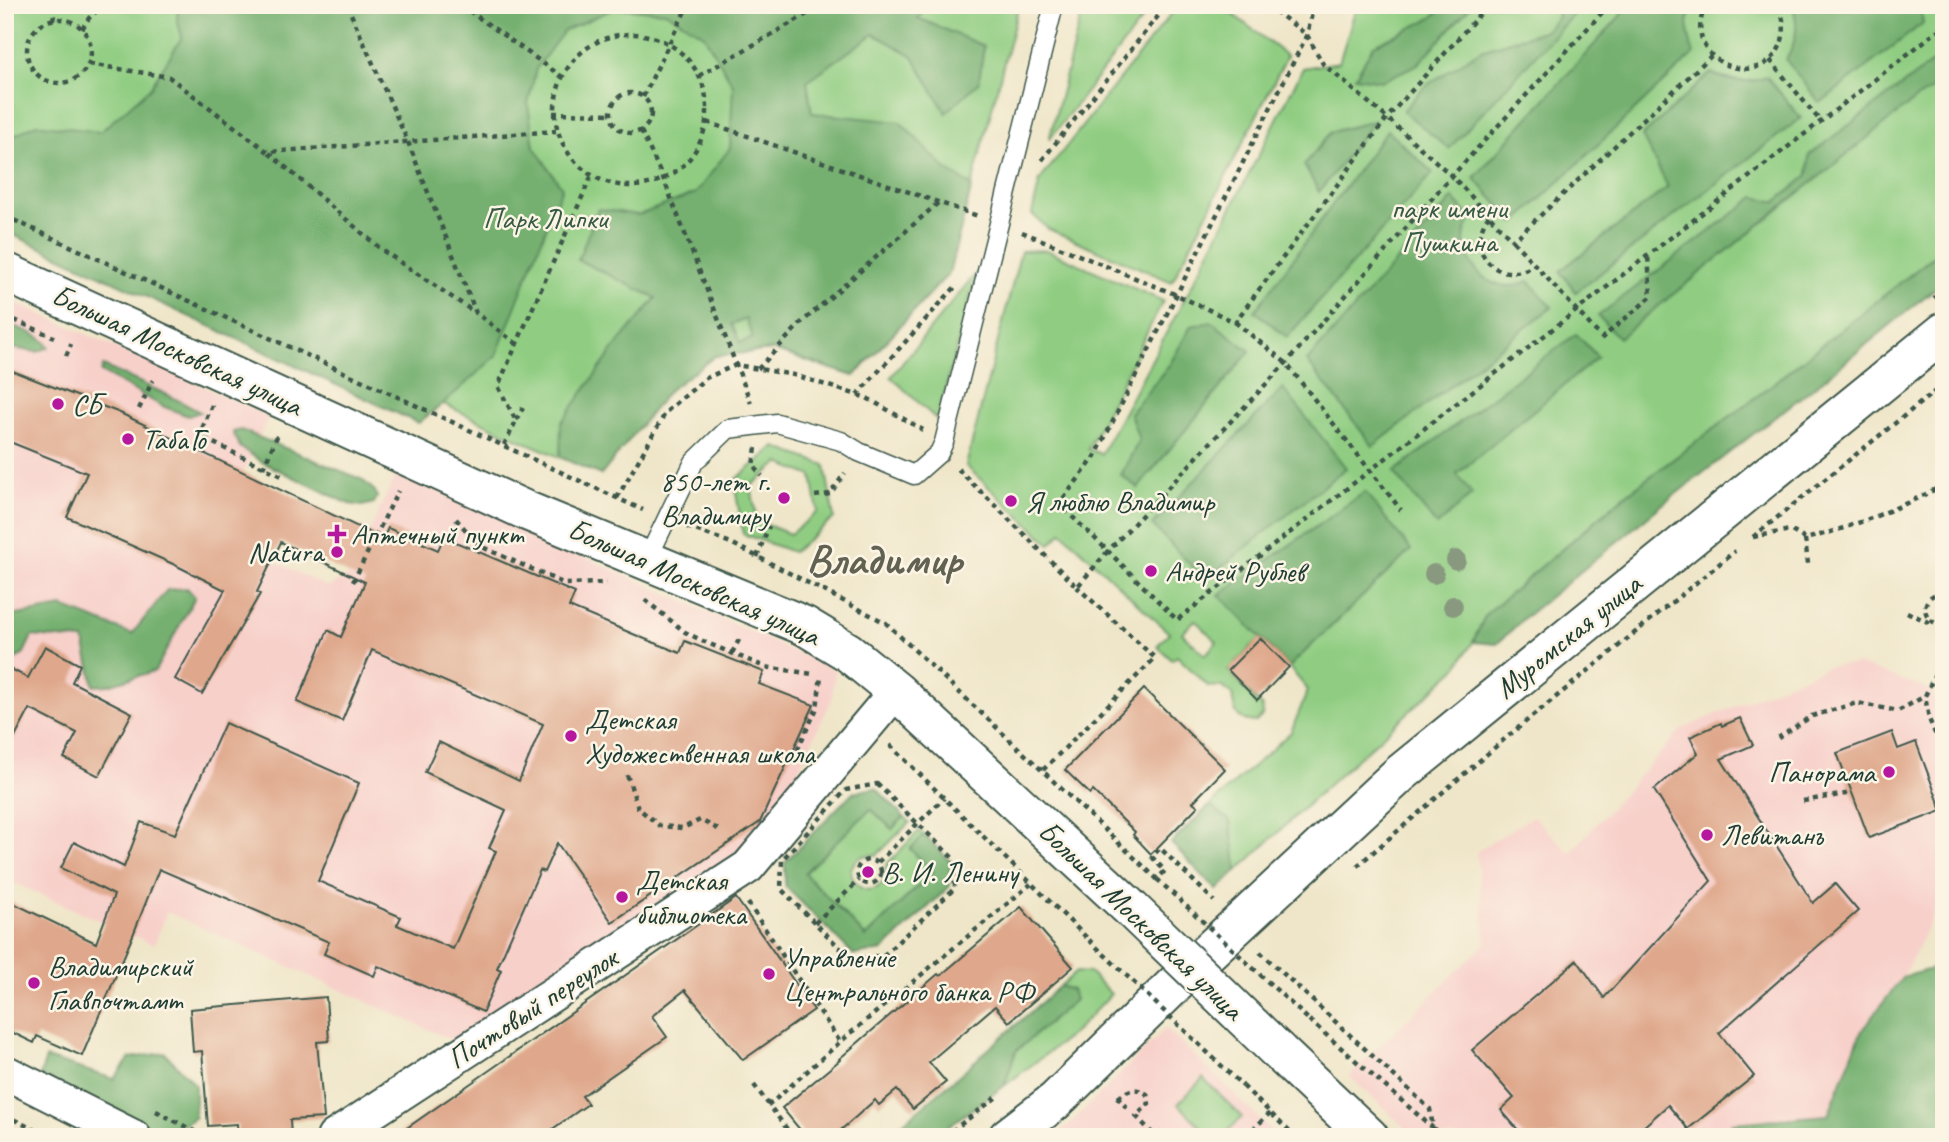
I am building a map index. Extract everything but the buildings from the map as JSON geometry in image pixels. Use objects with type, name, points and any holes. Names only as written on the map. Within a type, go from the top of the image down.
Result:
[{"type":"main road","name":"Большая Московская улица","points":[[5,272],[515,505],[805,626],[848,652],[896,691],[1127,905],[1369,1137]]},
{"type":"main road","name":"Муромская улица","points":[[1008,1137],[1055,1101],[1205,955],[1400,774],[1944,332]]},
{"type":"street","name":"Почтовый переулок","points":[[334,1137],[748,867],[896,691]]},
{"type":"street","points":[[5,1072],[134,1137]]},
{"type":"lane","points":[[647,560],[694,462],[728,429],[777,423],[841,441],[859,452],[914,475],[939,453],[944,442],[1054,5]]},
{"type":"path","points":[[53,20],[56,5]]},
{"type":"path","points":[[82,29],[103,5]]},
{"type":"path","points":[[347,5],[408,142],[476,313]]},
{"type":"path","points":[[461,5],[561,76]]},
{"type":"path","points":[[643,97],[688,5]]},
{"type":"path","points":[[699,76],[823,5]]},
{"type":"path","points":[[1009,182],[1032,173],[1167,5]]},
{"type":"path","points":[[1267,5],[1307,35],[1323,64],[1452,176],[1602,338],[1651,297],[1648,256]]},
{"type":"path","points":[[1314,5],[1307,35],[1095,457],[1059,504],[1177,620],[1943,27],[1940,5]]},
{"type":"path","points":[[1235,322],[1387,118],[1488,5]]},
{"type":"path","points":[[1077,587],[1286,363],[1609,5]]},
{"type":"path","points":[[1706,5],[1700,33],[1704,46],[1725,66],[1738,70],[1755,68],[1776,54],[1784,29],[1781,10],[1777,5]]},
{"type":"path","points":[[64,19],[82,29],[89,39],[91,51],[89,64],[84,72],[77,78],[60,83],[51,82],[35,72],[28,55],[28,45],[37,29],[53,20],[64,19]]},
{"type":"path","points":[[620,33],[649,35],[671,44],[692,64],[705,89],[707,122],[695,153],[681,168],[664,180],[642,187],[615,186],[591,177],[564,149],[556,131],[553,113],[561,76],[583,49],[620,33]]},
{"type":"path","points":[[1513,241],[1712,56]]},
{"type":"path","points":[[1770,60],[1821,122]]},
{"type":"path","points":[[89,64],[169,77],[268,152],[382,250],[517,344]]},
{"type":"path","points":[[630,93],[643,97],[651,110],[647,125],[641,131],[628,133],[622,131],[614,122],[612,114],[615,103],[624,94],[630,93]]},
{"type":"path","points":[[553,113],[612,114]]},
{"type":"path","points":[[707,122],[971,214]]},
{"type":"path","points":[[268,152],[556,131]]},
{"type":"path","points":[[641,131],[664,180],[759,425]]},
{"type":"path","points":[[516,421],[498,386],[591,177]]},
{"type":"path","points":[[757,369],[801,323],[938,203]]},
{"type":"path","points":[[1489,215],[1479,236],[1479,247],[1484,258],[1502,272],[1525,271],[1535,265]]},
{"type":"path","points":[[5,216],[636,507]]},
{"type":"path","points":[[999,224],[1177,295],[1235,322],[1286,363],[1401,510]]},
{"type":"path","points":[[857,395],[961,280]]},
{"type":"path","points":[[66,356],[71,344]]},
{"type":"path","points":[[139,409],[153,380]]},
{"type":"path","points":[[1944,384],[1752,537],[1790,530],[1805,539],[1840,531],[1898,508],[1944,485]]},
{"type":"path","points":[[504,445],[523,408]]},
{"type":"path","points":[[210,412],[200,436],[284,477]]},
{"type":"path","points":[[263,468],[275,441]]},
{"type":"path","points":[[944,442],[961,453],[957,468],[1077,587],[1155,658],[1042,770],[1308,1020],[1442,1137]]},
{"type":"path","points":[[753,465],[762,476]]},
{"type":"path","points":[[353,582],[400,487]]},
{"type":"path","points":[[815,496],[830,494]]},
{"type":"path","points":[[452,514],[480,545],[526,569],[565,584],[617,583]]},
{"type":"path","points":[[757,557],[769,526]]},
{"type":"path","points":[[1805,539],[1808,564]]},
{"type":"path","points":[[1352,871],[1507,737],[1742,546]]},
{"type":"path","points":[[1944,592],[1929,597],[1925,612],[1934,623],[1944,627]]},
{"type":"path","points":[[644,599],[685,632],[734,656],[765,667],[821,675],[831,684]]},
{"type":"path","points":[[1908,612],[1944,627]]},
{"type":"path","points":[[734,656],[740,638]]},
{"type":"path","points":[[1942,744],[1929,719],[1925,696],[1944,655]]},
{"type":"path","points":[[789,767],[817,708],[821,675]]},
{"type":"path","points":[[1778,738],[1812,716],[1857,703],[1898,711],[1925,696]]},
{"type":"path","points":[[868,723],[1031,884],[1295,1137]]},
{"type":"path","points":[[628,775],[638,808],[660,826],[684,828],[700,820],[720,830]]},
{"type":"path","points":[[877,784],[954,859],[955,888],[884,955],[852,960],[815,923],[782,889],[782,860],[846,790],[877,784]]},
{"type":"path","points":[[1802,801],[1852,793]]},
{"type":"path","points":[[878,862],[944,798]]},
{"type":"path","points":[[1157,879],[1165,871],[1152,857],[1160,848],[1216,903]]},
{"type":"path","points":[[870,859],[878,862],[882,871],[878,881],[869,884],[859,880],[857,868],[862,862],[870,859]]},
{"type":"path","points":[[815,923],[859,880]]},
{"type":"path","points":[[768,1106],[840,1042],[1031,884]]},
{"type":"path","points":[[746,901],[840,1042]]},
{"type":"path","points":[[1251,959],[1259,951],[1430,1109],[1433,1128]]},
{"type":"path","points":[[754,1084],[793,1137]]},
{"type":"path","points":[[1128,1109],[1118,1098],[1129,1090],[1140,1089],[1147,1094],[1149,1104],[1136,1116],[1156,1137]]},
{"type":"path","points":[[1245,1137],[1270,1113]]},
{"type":"path","points":[[5,1115],[49,1137]]},
{"type":"shaded area","points":[[5,298],[269,416],[217,528],[248,549],[328,587],[349,576],[397,472],[835,670],[832,699],[769,832],[463,1045],[167,912],[154,945],[5,879]]},
{"type":"shaded area","points":[[1858,664],[1932,691],[1944,726],[1944,894],[1903,977],[1862,1030],[1828,1115],[1733,1123],[1746,1137],[1415,1137],[1349,1076],[1486,943],[1476,852],[1533,816],[1570,853],[1682,729],[1829,666]]},
{"type":"shaded area","points":[[1166,1028],[1278,1137],[1052,1137],[1072,1122]]},
{"type":"green space","name":"Парк Липки","points":[[5,5],[1019,5],[949,273],[854,376],[773,350],[715,356],[669,390],[601,475],[509,435],[5,195]]},
{"type":"green space","name":"Парк Липки","points":[[178,5],[928,5],[918,18],[984,46],[979,82],[946,113],[912,55],[874,34],[807,81],[812,113],[900,122],[947,170],[972,186],[949,273],[854,376],[773,350],[715,356],[669,390],[601,475],[560,457],[561,423],[616,346],[656,298],[578,260],[598,209],[639,215],[696,193],[730,148],[733,85],[704,35],[665,12],[615,8],[564,31],[536,69],[528,104],[534,147],[562,188],[496,356],[418,423],[5,231],[5,140],[36,124],[100,132],[150,88],[182,37],[177,19]],"holes":[[[746,319],[753,338],[740,343],[732,324]]]},
{"type":"green space","points":[[1084,5],[1153,5],[1049,140]]},
{"type":"green space","points":[[1178,5],[1221,5],[1287,56],[1172,282],[1048,229],[1032,214],[1040,180]]},
{"type":"green space","name":"парк имени Пушкина","points":[[1357,5],[1944,5],[1944,248],[1764,391],[1627,494],[1486,614],[1473,642],[1455,670],[1237,871],[1230,821],[1210,805],[1291,732],[1308,690],[1260,638],[1228,670],[1262,707],[1263,715],[1256,722],[1244,720],[1235,711],[1232,694],[1222,687],[1208,686],[1177,656],[1172,660],[1157,646],[1169,633],[1062,532],[1050,544],[966,466],[1021,251],[1047,250],[1163,301],[1088,449],[1101,454],[1190,289],[1303,68],[1339,62]],"holes":[[[1195,620],[1217,642],[1205,655],[1182,633]]]},
{"type":"green space","points":[[1444,5],[1472,5],[1418,64],[1382,81],[1355,77],[1374,45],[1432,18]]},
{"type":"green space","points":[[1556,5],[1582,5],[1449,149],[1403,111],[1424,87],[1481,50],[1546,30],[1558,17]]},
{"type":"green space","points":[[1630,5],[1692,5],[1688,30],[1694,54],[1515,223],[1474,178]]},
{"type":"green space","points":[[1792,5],[1920,5],[1923,23],[1820,103],[1786,60],[1796,33]]},
{"type":"green space","points":[[1944,54],[1944,82],[1913,101],[1619,338],[1598,316],[1755,197],[1776,202],[1808,175],[1809,155]]},
{"type":"green space","points":[[1711,73],[1739,81],[1767,77],[1801,118],[1576,292],[1560,271],[1668,187],[1642,136]]},
{"type":"green space","points":[[1374,121],[1319,192],[1304,165],[1331,132]]},
{"type":"green space","points":[[1387,130],[1433,173],[1287,337],[1255,311]]},
{"type":"green space","points":[[1453,198],[1471,218],[1464,239],[1466,253],[1478,272],[1499,285],[1512,286],[1529,281],[1552,307],[1373,446],[1307,361]]},
{"type":"green space","points":[[1944,248],[1944,281],[1823,380],[1663,504],[1524,618],[1497,644],[1473,642],[1486,614],[1627,494],[1764,391]]},
{"type":"green space","points":[[977,272],[937,420],[891,377]]},
{"type":"green space","points":[[1212,322],[1250,351],[1138,488],[1121,475],[1139,440],[1130,413],[1170,364],[1191,326]]},
{"type":"green space","points":[[5,324],[36,335],[49,347],[37,352],[5,347]]},
{"type":"green space","points":[[1576,334],[1598,357],[1457,474],[1472,494],[1437,526],[1394,472]]},
{"type":"green space","points":[[103,366],[200,412],[188,416],[162,406],[101,372]]},
{"type":"green space","points":[[1283,388],[1346,468],[1205,580],[1152,525]]},
{"type":"green space","points":[[241,430],[361,479],[375,491],[377,497],[374,503],[362,506],[349,504],[262,462],[240,447],[233,432]]},
{"type":"green space","points":[[775,447],[825,465],[834,518],[793,552],[743,534],[734,481]],"holes":[[[779,463],[812,476],[818,512],[790,534],[757,521],[751,486]]]},
{"type":"green space","points":[[1365,492],[1411,550],[1289,667],[1219,595]]},
{"type":"green space","points":[[187,588],[195,597],[155,671],[108,685],[94,686],[84,640],[32,636],[23,655],[11,661],[5,658],[5,617],[63,607],[132,634],[167,590]]},
{"type":"green space","points":[[876,788],[904,817],[892,829],[871,809],[804,873],[866,937],[933,872],[910,849],[924,835],[950,861],[950,886],[883,950],[854,955],[785,886],[785,862],[853,792]]},
{"type":"green space","points":[[1210,805],[1230,821],[1237,871],[1217,890],[1171,843]]},
{"type":"green space","points":[[871,808],[892,829],[904,817],[910,822],[877,855],[864,856],[855,862],[851,869],[858,886],[871,890],[878,887],[886,875],[886,865],[919,831],[924,835],[911,849],[934,871],[866,937],[804,873]]},
{"type":"green space","points":[[1944,965],[1944,1137],[1746,1137],[1732,1123],[1828,1115],[1862,1030],[1903,977]]},
{"type":"green space","points":[[1076,972],[1090,973],[1111,994],[1075,1032],[1004,1086],[1016,1051],[1075,1000],[1072,990],[1060,986]]},
{"type":"green space","points":[[1060,986],[1072,990],[1075,1000],[1016,1051],[1004,1086],[933,1137],[886,1137],[949,1084]]},
{"type":"green space","points":[[165,1053],[195,1085],[195,1117],[169,1135],[40,1076],[46,1058],[114,1079],[130,1058]]},
{"type":"green space","points":[[1203,1078],[1242,1117],[1222,1137],[1211,1137],[1178,1104]]},
{"type":"place","name":"СБ","points":[[58,404]]},
{"type":"place","name":"ТабаГо","points":[[128,439]]},
{"type":"place","name":"850-лет г. Владимиру","points":[[784,498]]},
{"type":"place","name":"Я люблю Владимир","points":[[1011,501]]},
{"type":"place","name":"Аптечный пункт","points":[[337,534]]},
{"type":"place","name":"Natura","points":[[337,552]]},
{"type":"place","name":"Андрей Рублев","points":[[1151,571]]},
{"type":"place","name":"Детская Художественная школа","points":[[571,736]]},
{"type":"place","name":"Панорама","points":[[1889,772]]},
{"type":"place","name":"Левитанъ","points":[[1707,835]]},
{"type":"place","name":"В. И. Ленину","points":[[868,872]]},
{"type":"place","name":"Детская библиотека","points":[[622,897]]},
{"type":"place","name":"Управление Центрального банка РФ","points":[[769,974]]},
{"type":"place","name":"Владимирский Главпочтамт","points":[[34,983]]},
{"type":"district","name":"Владимир","points":[[884,559]]}]
